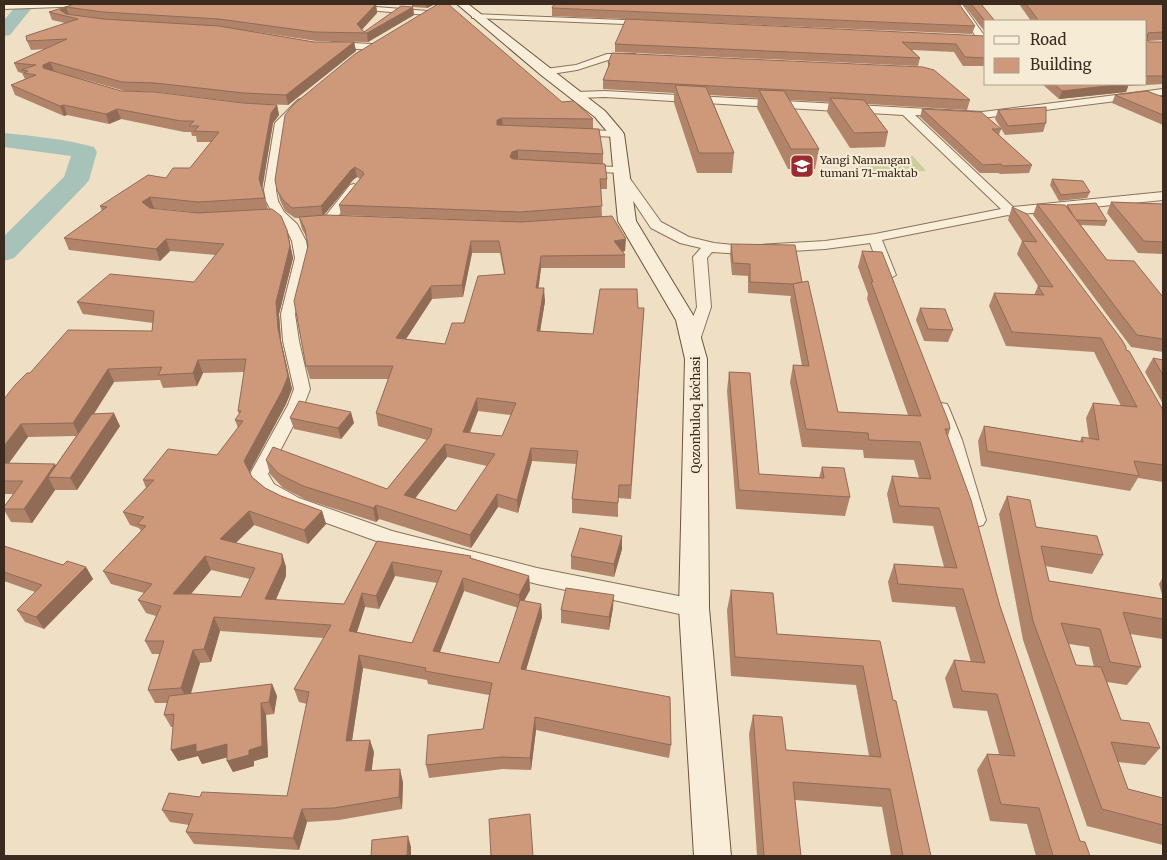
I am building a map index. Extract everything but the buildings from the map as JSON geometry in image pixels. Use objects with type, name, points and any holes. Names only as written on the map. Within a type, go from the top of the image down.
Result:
[{"type":"main road","points":[[468,10],[600,114],[617,134]]},
{"type":"main road","name":"Qozonbuloq koʻchasi","points":[[617,134],[623,174],[623,221],[686,320],[696,359],[694,608],[713,856]]},
{"type":"street","points":[[4,7],[88,4]]},
{"type":"street","points":[[958,4],[984,39]]},
{"type":"street","points":[[366,8],[432,10],[408,23]]},
{"type":"street","points":[[468,10],[658,23]]},
{"type":"street","points":[[972,38],[984,39]]},
{"type":"street","points":[[324,46],[375,44],[359,55]]},
{"type":"street","points":[[545,72],[577,67],[608,57],[646,58]]},
{"type":"street","points":[[576,95],[605,94],[982,115],[1163,92]]},
{"type":"street","points":[[306,97],[287,110],[280,123],[270,190],[272,202],[290,220],[299,241],[302,258],[288,314],[291,341],[302,389],[259,474],[267,489],[292,503],[390,538],[536,576],[694,608]]},
{"type":"street","points":[[969,104],[982,115]]},
{"type":"street","points":[[906,112],[1010,211],[1028,222]]},
{"type":"street","points":[[570,133],[617,134]]},
{"type":"street","points":[[575,168],[623,174],[656,225],[685,240],[714,247],[743,250],[825,245],[875,238],[1010,211],[1163,196]]},
{"type":"street","points":[[347,222],[324,221],[358,183]]},
{"type":"street","points":[[262,216],[290,220]]},
{"type":"street","points":[[875,238],[896,293]]},
{"type":"street","points":[[692,340],[704,306],[700,257],[707,249],[714,247]]},
{"type":"street","points":[[936,394],[954,440],[980,536]]},
{"type":"green space","points":[[913,156],[926,171],[864,173],[853,158]]},
{"type":"waterway","points":[[4,31],[27,4]]},
{"type":"waterway","points":[[4,140],[51,145],[85,152],[76,180],[4,252]]},
{"type":"place","name":"Yangi Namangan tumani 71-maktab","points":[[802,166]]}]
